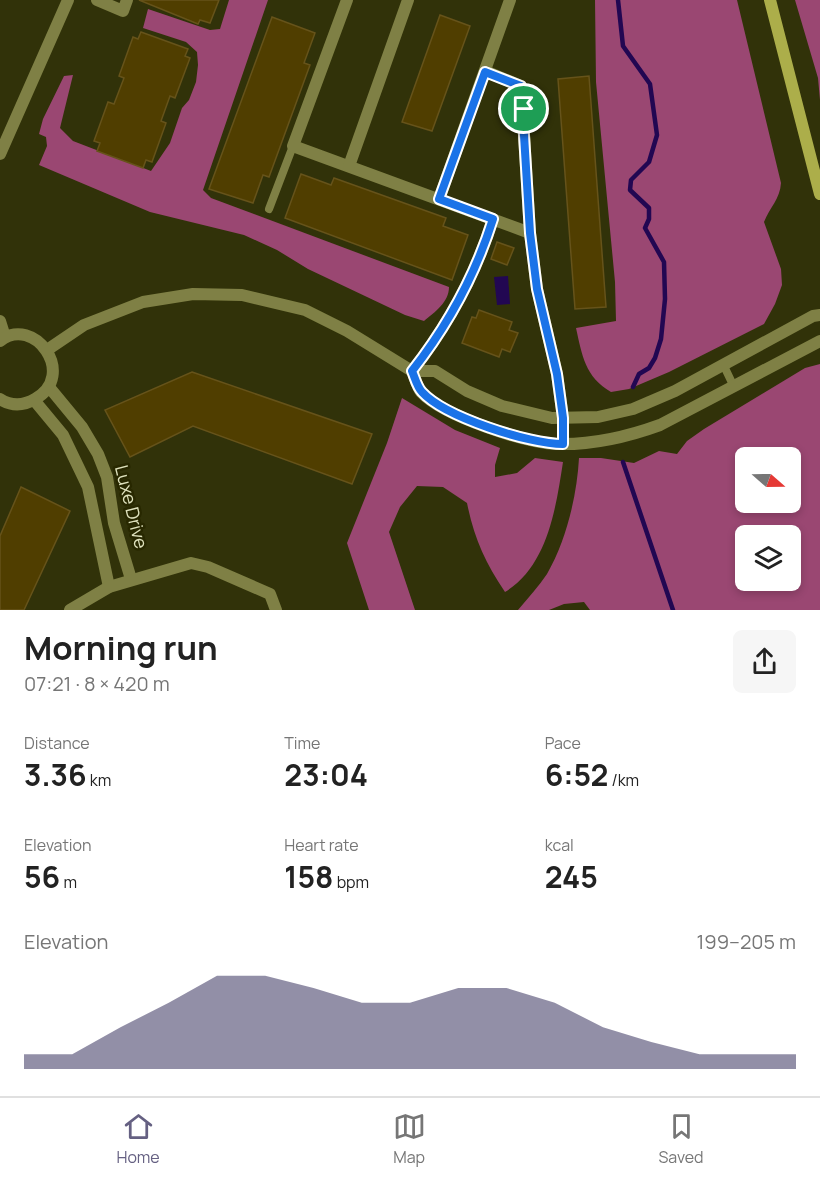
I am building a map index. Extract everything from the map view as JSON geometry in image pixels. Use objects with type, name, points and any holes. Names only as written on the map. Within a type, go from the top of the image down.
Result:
[{"type":"main road","points":[[770,0],[820,194]]},
{"type":"street","points":[[0,154],[68,0]]},
{"type":"street","points":[[97,0],[123,10],[127,0]]},
{"type":"street","points":[[347,0],[293,146],[530,233]]},
{"type":"street","points":[[349,166],[408,0]]},
{"type":"street","points":[[439,199],[510,0]]},
{"type":"street","points":[[485,72],[521,86],[530,233],[537,289],[557,374],[563,418],[563,444]]},
{"type":"street","points":[[412,371],[434,343],[466,289],[481,258],[493,219]]},
{"type":"street","points":[[47,350],[84,325],[143,302],[193,294],[221,294],[265,299],[305,310],[347,331],[412,371],[435,371],[467,391],[502,406],[526,413],[563,418],[598,417],[633,409],[675,391],[803,321],[820,315]]},
{"type":"street","points":[[0,321],[3,339],[27,336],[38,341],[52,359],[53,371],[49,387],[43,395],[27,404],[1,403]]},
{"type":"street","points":[[412,371],[421,392],[463,418],[519,436],[563,444],[610,440],[660,425],[820,341]]},
{"type":"street","name":"Luxe Drive","points":[[49,387],[82,427],[98,454],[107,477],[114,523],[131,579]]},
{"type":"street","name":"Luxe Drive","points":[[34,400],[63,435],[87,487],[109,587]]},
{"type":"street","points":[[70,610],[109,587],[190,563],[208,567],[270,594],[276,610]]},
{"type":"lane","points":[[269,209],[293,146]]},
{"type":"lane","points":[[724,366],[734,387]]},
{"type":"shaded area","points":[[229,0],[268,0],[203,190],[211,198],[449,287],[444,302],[424,321],[405,315],[308,269],[277,250],[244,235],[150,212],[39,165],[47,146],[46,137],[39,134],[43,119],[64,76],[73,75],[60,128],[73,141],[151,171],[170,143],[182,108],[189,100],[196,82],[198,65],[197,52],[186,42],[143,28],[148,9],[210,30],[220,29]]},
{"type":"shaded area","points":[[595,0],[737,0],[781,183],[777,198],[764,222],[781,269],[782,285],[764,324],[669,372],[629,389],[611,392],[602,386],[590,372],[583,356],[576,328],[616,321],[615,282],[596,82]]},
{"type":"shaded area","points":[[795,0],[820,0],[820,100],[818,78]]},
{"type":"shaded area","points":[[508,276],[510,304],[497,305],[494,277]]},
{"type":"shaded area","points":[[820,364],[820,610],[590,610],[584,602],[564,604],[549,610],[518,610],[547,574],[560,547],[573,503],[579,458],[601,458],[634,463],[659,451],[677,454],[687,441],[805,368]]},
{"type":"shaded area","points":[[402,398],[455,430],[500,448],[495,465],[495,477],[517,473],[535,458],[563,462],[553,516],[540,551],[520,581],[505,592],[481,549],[467,503],[443,487],[417,486],[400,507],[389,532],[415,610],[369,610],[347,543],[387,443]]},
{"type":"building","points":[[139,0],[219,0],[210,23],[200,20],[198,24]]},
{"type":"building","points":[[440,15],[470,26],[432,131],[402,122]]},
{"type":"building","points":[[272,17],[315,33],[304,63],[310,65],[269,177],[263,175],[253,203],[209,189]]},
{"type":"building","points":[[141,32],[188,49],[185,56],[190,58],[175,98],[170,96],[161,121],[166,123],[152,162],[146,160],[143,168],[97,151],[100,143],[94,141],[108,102],[114,104],[124,78],[119,76],[133,37],[138,39]]},
{"type":"building","points":[[589,76],[606,307],[575,309],[558,79]]},
{"type":"building","points":[[301,174],[331,185],[334,178],[446,218],[443,226],[468,235],[452,280],[285,218]]},
{"type":"building","points":[[497,242],[514,248],[507,265],[491,259]]},
{"type":"building","points":[[479,310],[512,322],[509,330],[518,333],[510,352],[502,349],[499,357],[462,343],[472,317],[476,318]]},
{"type":"building","points":[[192,372],[372,434],[352,484],[193,426],[130,457],[105,410]]},
{"type":"building","points":[[21,487],[70,511],[24,610],[0,610],[0,536]]},
{"type":"waterway","points":[[618,0],[623,46],[650,84],[657,135],[649,162],[631,180],[630,190],[649,208],[649,219],[645,228],[664,262],[665,299],[661,339],[655,358],[649,368],[639,374],[633,387]]},
{"type":"waterway","points":[[623,462],[673,610]]},
{"type":"route","points":[[485,72],[521,86],[524,109],[530,233],[537,289],[557,374],[563,418],[563,444],[546,443],[493,430],[463,418],[421,392],[412,371],[434,343],[461,299],[481,258],[493,219],[439,199],[485,72]]}]
